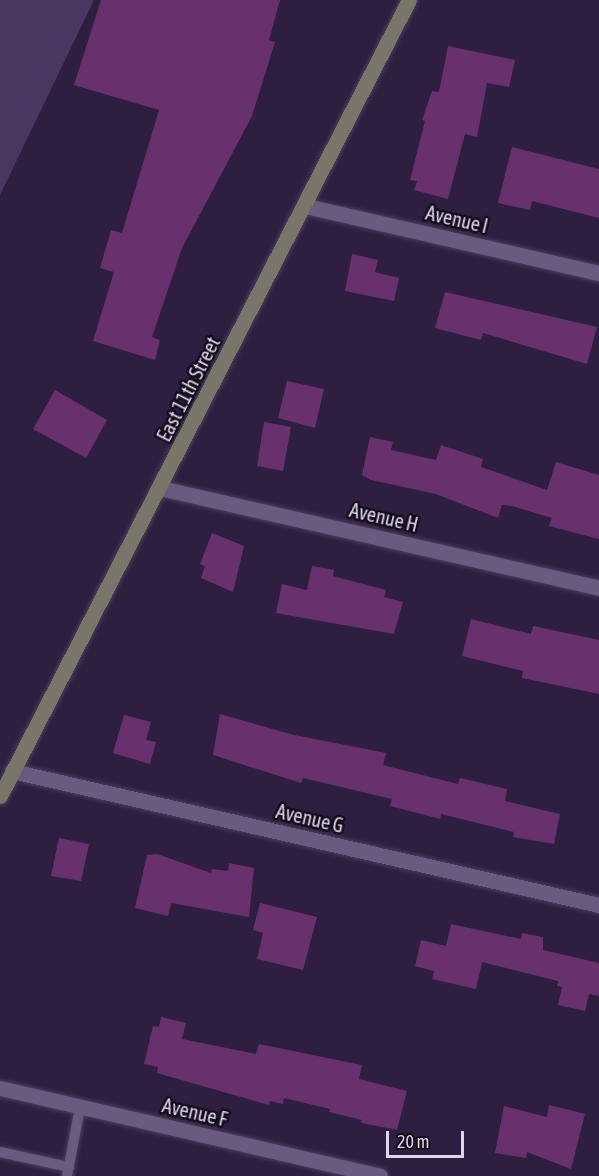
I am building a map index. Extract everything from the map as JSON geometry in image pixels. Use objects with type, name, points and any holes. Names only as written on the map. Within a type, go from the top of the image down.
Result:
[{"type":"street","name":"East 11th Street","points":[[0,796],[306,206],[409,0]]},
{"type":"street","name":"Avenue I","points":[[306,206],[599,273]]},
{"type":"street","name":"Avenue H","points":[[160,488],[599,588]]},
{"type":"street","name":"Avenue G","points":[[12,771],[599,905]]},
{"type":"street","name":"Avenue F","points":[[0,1088],[380,1176]]},
{"type":"lane","points":[[0,1152],[68,1172],[80,1107]]},
{"type":"shaded area","points":[[0,0],[94,0],[0,195]]},
{"type":"building","points":[[101,0],[280,0],[269,40],[275,42],[252,116],[182,248],[152,337],[160,340],[155,360],[93,341],[114,272],[100,268],[111,230],[122,233],[159,110],[74,85]]},
{"type":"building","points":[[448,46],[515,60],[509,87],[487,83],[477,137],[465,134],[448,199],[414,190],[417,181],[410,180],[425,121],[422,120],[432,91],[439,92]]},
{"type":"building","points":[[512,147],[599,169],[599,218],[532,201],[530,210],[498,203]]},
{"type":"building","points":[[352,254],[378,260],[375,272],[399,278],[394,301],[345,291]]},
{"type":"building","points":[[445,292],[597,327],[587,364],[483,333],[481,340],[435,328]]},
{"type":"building","points":[[287,381],[324,389],[315,428],[278,418]]},
{"type":"building","points":[[55,390],[107,420],[86,458],[33,429]]},
{"type":"building","points":[[264,422],[291,427],[283,471],[257,466]]},
{"type":"building","points":[[370,437],[393,442],[391,450],[436,460],[441,445],[483,459],[481,467],[547,490],[556,462],[599,475],[599,539],[549,526],[552,518],[512,506],[502,505],[498,518],[436,494],[371,480],[362,475]]},
{"type":"building","points":[[212,533],[244,546],[233,592],[201,578],[205,566],[200,564]]},
{"type":"building","points":[[312,566],[334,570],[333,576],[386,590],[384,597],[403,602],[394,634],[276,613],[282,584],[307,590]]},
{"type":"building","points":[[471,619],[531,634],[533,626],[599,640],[599,694],[522,678],[523,671],[462,656]]},
{"type":"building","points":[[220,714],[294,735],[386,753],[383,765],[458,784],[460,778],[507,789],[505,801],[560,814],[554,844],[513,837],[514,832],[441,814],[440,819],[390,806],[392,799],[303,778],[301,783],[213,755]]},
{"type":"building","points":[[124,715],[151,722],[146,740],[156,742],[150,764],[113,753]]},
{"type":"building","points":[[59,838],[89,844],[81,881],[51,876]]},
{"type":"building","points":[[157,854],[211,873],[212,869],[228,871],[229,863],[254,868],[249,917],[171,903],[168,916],[135,908],[147,855]]},
{"type":"building","points":[[260,903],[317,917],[303,970],[257,959],[263,933],[253,930]]},
{"type":"building","points":[[451,924],[521,939],[522,933],[543,937],[543,950],[599,963],[599,996],[589,994],[585,1011],[558,1005],[562,987],[557,986],[558,981],[482,962],[476,989],[432,979],[434,971],[415,966],[421,940],[446,946]]},
{"type":"building","points":[[161,1017],[186,1023],[182,1039],[256,1054],[259,1044],[362,1065],[359,1079],[407,1091],[397,1130],[361,1123],[362,1120],[329,1112],[330,1109],[284,1098],[283,1104],[270,1101],[269,1105],[157,1073],[158,1067],[144,1064],[153,1026],[159,1027]]},
{"type":"building","points":[[549,1105],[585,1114],[571,1169],[527,1152],[526,1158],[495,1153],[504,1106],[547,1117]]}]
